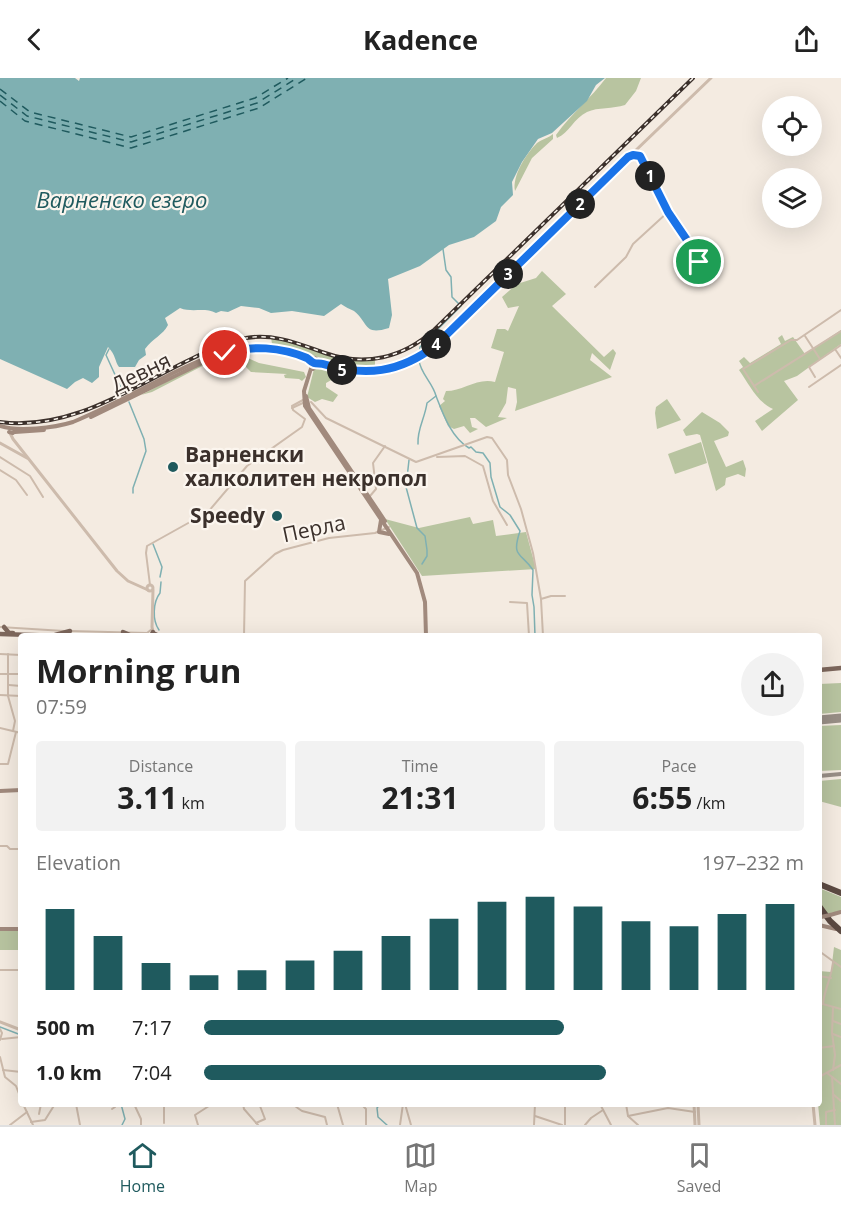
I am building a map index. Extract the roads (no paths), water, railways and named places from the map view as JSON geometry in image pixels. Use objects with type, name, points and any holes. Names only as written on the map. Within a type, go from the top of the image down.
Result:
[{"type":"highway","points":[[822,885],[841,893]]},
{"type":"highway","points":[[822,910],[841,931]]},
{"type":"main road","name":"Девня","points":[[12,431],[53,427],[73,422],[202,360],[231,349],[272,346],[292,350],[315,361]]},
{"type":"main road","name":"Девня","points":[[0,427],[12,431],[56,429],[77,423],[211,358],[231,351],[270,349],[315,361]]},
{"type":"main road","points":[[303,357],[310,361],[312,368]]},
{"type":"main road","points":[[315,361],[306,387],[306,403],[368,497],[386,532],[392,536]]},
{"type":"main road","points":[[312,368],[326,365]]},
{"type":"main road","points":[[368,497],[385,529],[421,579],[428,602],[427,633]]},
{"type":"main road","points":[[381,520],[381,526],[392,536],[420,580],[426,606],[427,627]]},
{"type":"main road","points":[[63,633],[70,631]]},
{"type":"main road","points":[[822,670],[841,668]]},
{"type":"main road","points":[[0,790],[18,789]]},
{"type":"main road","points":[[822,917],[841,912]]},
{"type":"main road","points":[[822,926],[841,931]]},
{"type":"main road","points":[[0,929],[18,929]]},
{"type":"street","points":[[366,371],[388,369],[420,357],[436,345],[711,78]]},
{"type":"street","points":[[640,146],[640,155]]},
{"type":"street","points":[[636,150],[668,212],[693,249],[701,256],[701,261],[696,259],[693,249]]},
{"type":"street","points":[[628,157],[640,155]]},
{"type":"street","points":[[595,287],[626,257],[633,244],[668,212]]},
{"type":"street","points":[[758,392],[743,369],[791,340],[796,341],[841,312]]},
{"type":"street","points":[[754,386],[841,331]]},
{"type":"street","points":[[804,335],[820,359]]},
{"type":"street","points":[[814,377],[809,367],[841,345]]},
{"type":"street","points":[[835,350],[841,358]]},
{"type":"street","name":"Девня","points":[[315,361],[342,370],[366,371]]},
{"type":"street","name":"Девня","points":[[315,361],[366,371]]},
{"type":"street","points":[[809,387],[841,364]]},
{"type":"street","points":[[292,407],[306,403]]},
{"type":"street","points":[[292,407],[306,403]]},
{"type":"street","points":[[306,403],[326,418],[416,462],[487,437],[492,438],[507,460],[508,475],[535,560],[541,599],[543,633]]},
{"type":"street","points":[[4,631],[154,633],[145,549],[148,545],[208,512],[247,466],[302,427],[304,419],[292,407]]},
{"type":"street","points":[[12,431],[15,441],[28,458],[126,580],[150,589]]},
{"type":"street","points":[[0,443],[28,458]]},
{"type":"street","points":[[368,497],[376,489],[373,463],[385,446]]},
{"type":"street","points":[[436,456],[438,458],[454,455],[465,456],[483,466],[493,501],[507,525]]},
{"type":"street","points":[[0,463],[1,458],[30,476],[43,497]]},
{"type":"street","points":[[0,470],[16,480],[27,495]]},
{"type":"street","name":"Перла","points":[[244,633],[245,581],[275,554],[316,541],[385,529]]},
{"type":"street","points":[[541,599],[565,596]]},
{"type":"street","points":[[510,602],[527,603],[529,633]]},
{"type":"street","points":[[0,654],[18,655]]},
{"type":"street","points":[[0,764],[8,764],[15,721],[8,696],[8,654]]},
{"type":"street","points":[[0,674],[18,674]]},
{"type":"street","points":[[8,685],[18,686]]},
{"type":"street","points":[[0,695],[18,696]]},
{"type":"street","points":[[0,728],[18,733]]},
{"type":"street","points":[[0,846],[18,849]]},
{"type":"street","points":[[822,953],[841,967]]},
{"type":"street","points":[[822,1001],[831,978],[833,962]]},
{"type":"street","points":[[0,970],[18,970]]},
{"type":"street","points":[[822,976],[831,978]]},
{"type":"street","points":[[822,1004],[841,1009]]},
{"type":"street","points":[[833,1007],[833,1070]]},
{"type":"street","points":[[832,1020],[841,1024]]},
{"type":"street","points":[[0,1023],[18,1030]]},
{"type":"street","points":[[0,1029],[1,1039],[18,1037]]},
{"type":"street","points":[[832,1033],[841,1037]]},
{"type":"street","points":[[822,1048],[834,1047],[841,1050]]},
{"type":"street","points":[[0,1057],[5,1077],[15,1086],[18,1092]]},
{"type":"street","points":[[822,1076],[841,1065]]},
{"type":"street","points":[[3,1070],[18,1071]]},
{"type":"street","points":[[827,1073],[841,1084]]},
{"type":"street","points":[[832,1077],[836,1125]]},
{"type":"street","points":[[834,1095],[841,1101]]},
{"type":"street","points":[[24,1107],[32,1124],[45,1120],[53,1107]]},
{"type":"street","points":[[39,1114],[40,1107]]},
{"type":"street","points":[[77,1107],[80,1125]]},
{"type":"street","points":[[135,1107],[141,1125]]},
{"type":"street","points":[[164,1107],[164,1123]]},
{"type":"street","points":[[198,1125],[195,1115],[207,1107]]},
{"type":"street","points":[[244,1107],[257,1124],[265,1119]]},
{"type":"street","points":[[260,1107],[267,1123]]},
{"type":"street","points":[[296,1107],[326,1118],[327,1125]]},
{"type":"street","points":[[338,1107],[343,1125]]},
{"type":"street","points":[[364,1107],[367,1110],[366,1125]]},
{"type":"street","points":[[400,1125],[403,1107]]},
{"type":"street","points":[[405,1107],[411,1125]]},
{"type":"street","points":[[534,1125],[536,1107]]},
{"type":"street","points":[[535,1116],[563,1125],[565,1107]]},
{"type":"street","points":[[602,1107],[611,1125]]},
{"type":"street","points":[[626,1107],[628,1116],[638,1125]]},
{"type":"street","points":[[694,1107],[695,1125]]},
{"type":"street","points":[[698,1107],[699,1125]]},
{"type":"street","points":[[813,1107],[815,1125]]},
{"type":"street","points":[[628,1116],[668,1108],[695,1112]]},
{"type":"street","points":[[585,1125],[603,1110]]},
{"type":"street","points":[[826,1125],[826,1112],[835,1110]]},
{"type":"street","points":[[10,1125],[27,1112]]},
{"type":"water","name":"Варненско езеро","points":[[0,78],[75,78],[79,81],[80,78],[605,78],[596,85],[587,101],[552,133],[538,139],[522,162],[512,182],[513,195],[501,207],[496,221],[474,237],[449,245],[420,266],[388,279],[392,315],[389,328],[370,329],[354,311],[341,304],[324,316],[292,311],[271,313],[259,308],[241,306],[228,312],[216,313],[180,308],[165,318],[168,325],[145,349],[146,355],[135,367],[119,367],[108,347],[99,367],[99,377],[92,383],[83,378],[67,389],[0,359]]},
{"type":"waterway","points":[[419,355],[420,347],[461,306],[452,297],[451,277],[446,270],[443,249]]},
{"type":"waterway","points":[[109,349],[106,355],[122,390]]},
{"type":"waterway","points":[[418,444],[427,403],[436,396],[419,360]]},
{"type":"waterway","points":[[436,396],[448,425],[457,438],[469,448],[483,453],[490,463],[491,477],[500,507],[510,515],[520,531],[517,550],[533,570],[535,633]]},
{"type":"waterway","points":[[129,402],[144,439],[146,451],[133,493]]},
{"type":"waterway","points":[[409,460],[406,487],[417,528],[425,536],[427,550],[427,556],[422,564]]},
{"type":"waterway","points":[[153,544],[162,567],[160,577]]},
{"type":"waterway","points":[[159,630],[154,611],[161,582]]},
{"type":"waterway","points":[[0,1027],[18,1034]]},
{"type":"waterway","points":[[122,1107],[125,1119],[122,1125]]},
{"type":"waterway","points":[[378,1107],[378,1117],[387,1125]]},
{"type":"railway","points":[[0,422],[25,423],[50,420],[97,406],[215,347],[246,338],[276,338],[340,357],[355,359],[383,357],[410,347],[434,330],[693,78]]},
{"type":"place","name":"Варненски халколитен некропол","points":[[173,467]]},
{"type":"place","name":"Speedy","points":[[277,516]]}]
